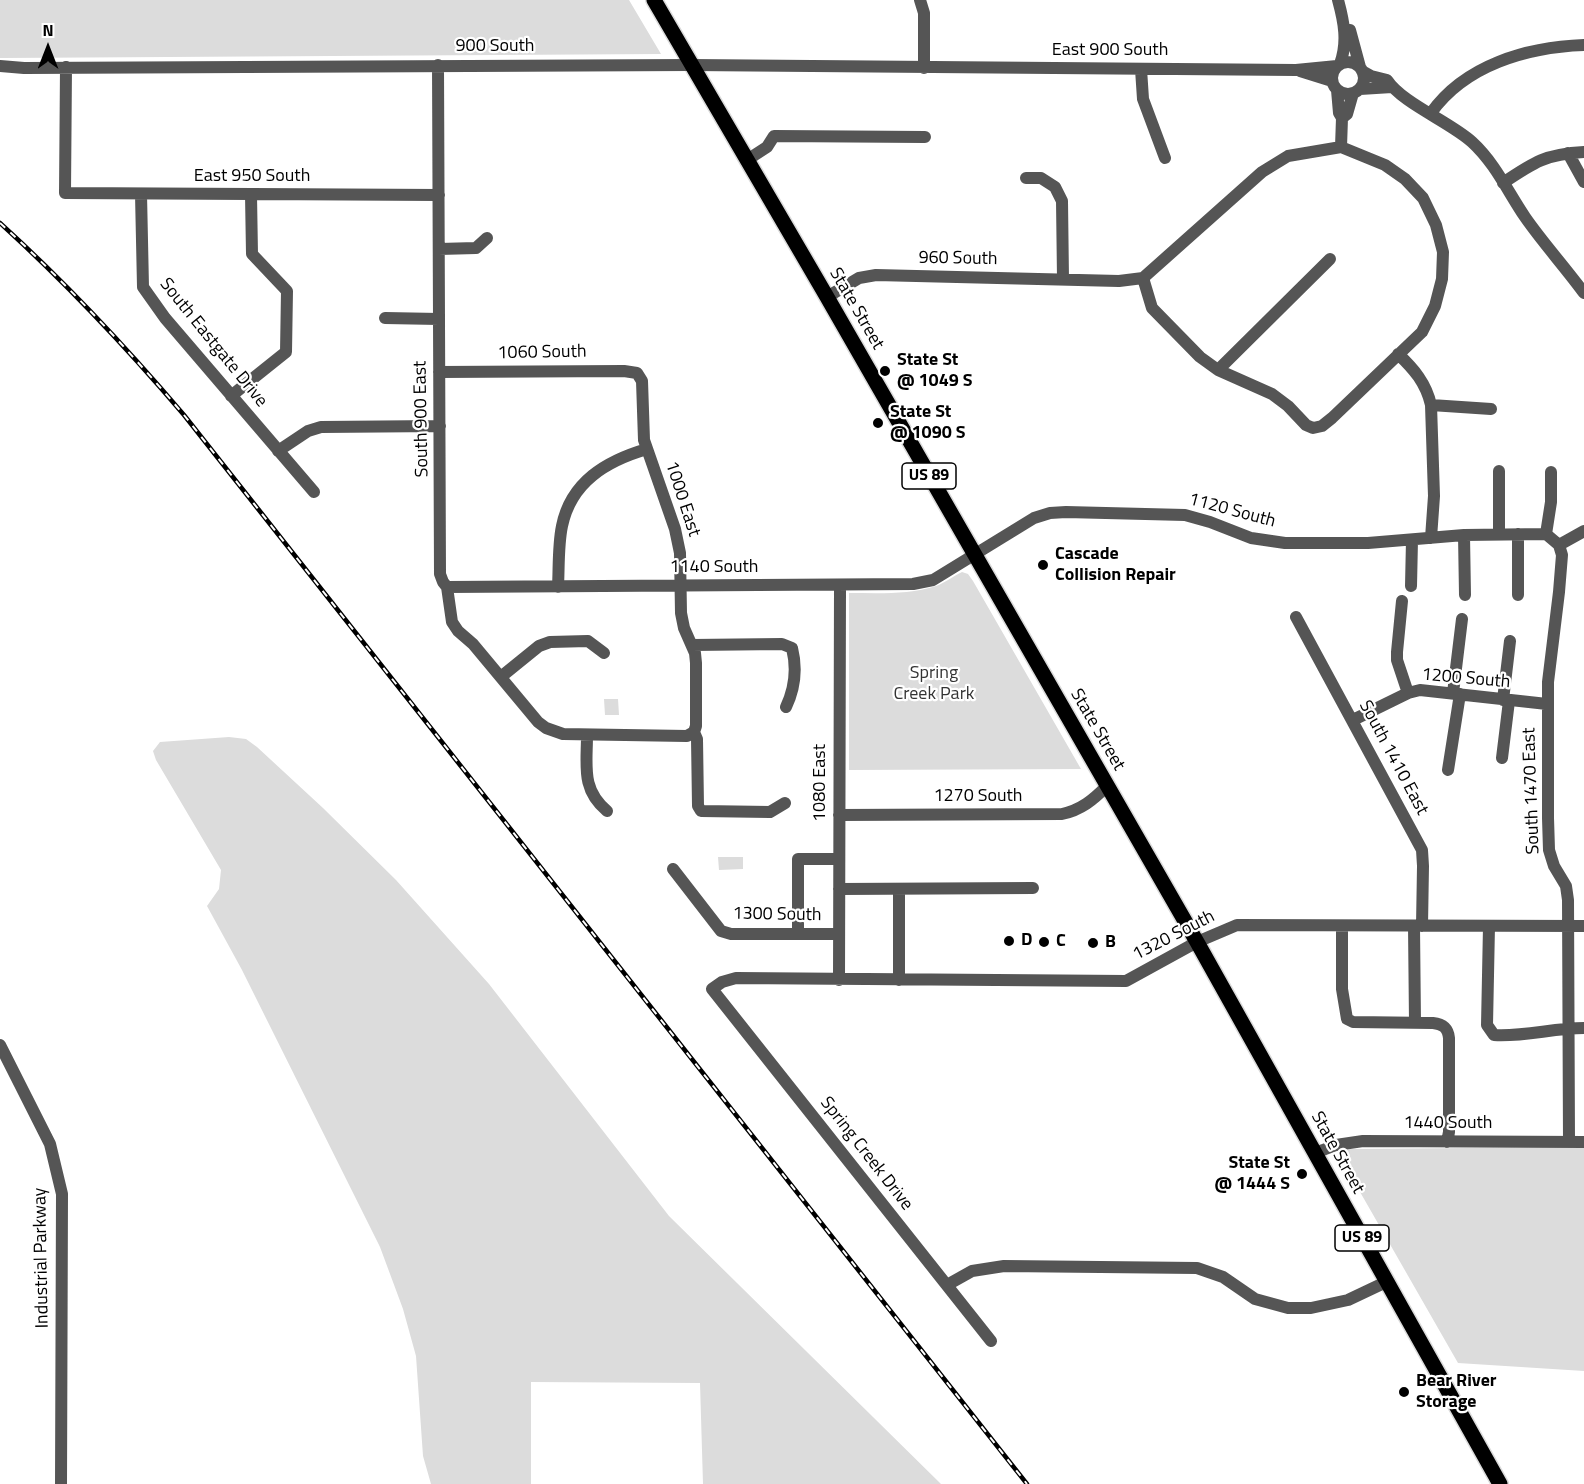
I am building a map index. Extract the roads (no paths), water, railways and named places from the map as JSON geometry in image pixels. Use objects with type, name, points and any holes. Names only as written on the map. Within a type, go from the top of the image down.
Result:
[{"type":"main road","name":"State Street","points":[[654,0],[1197,942],[1500,1484]]},
{"type":"street","points":[[920,0],[924,13],[924,68]]},
{"type":"street","points":[[1338,0],[1343,18],[1345,42],[1339,65],[1332,73],[1339,113],[1342,118],[1341,147]]},
{"type":"street","points":[[1342,118],[1347,114],[1364,80],[1350,28],[1343,18]]},
{"type":"street","points":[[1431,114],[1443,96],[1476,72],[1501,61],[1542,49],[1584,45]]},
{"type":"street","points":[[1339,65],[1350,62],[1371,76],[1388,80],[1392,87],[1457,129],[1473,143],[1491,163],[1526,219],[1584,293]]},
{"type":"street","name":"900 South","points":[[66,67],[691,64],[924,68]]},
{"type":"street","name":"South 900 East","points":[[438,65],[440,574],[442,582],[447,587],[452,622],[458,632],[473,644],[502,676],[538,722],[562,734],[587,735]]},
{"type":"street","name":"East 900 South","points":[[924,68],[1296,70],[1339,65]]},
{"type":"street","points":[[0,66],[66,67]]},
{"type":"street","name":"East 950 South","points":[[66,67],[65,193],[439,195]]},
{"type":"street","points":[[1141,69],[1143,99],[1165,158]]},
{"type":"street","name":"East 900 South","points":[[1296,70],[1335,86]]},
{"type":"street","points":[[1335,86],[1345,93],[1392,87]]},
{"type":"street","points":[[747,159],[767,147],[774,136],[925,137]]},
{"type":"street","points":[[1341,147],[1385,165],[1405,179],[1423,198],[1436,225],[1443,252],[1442,279],[1435,306],[1422,332],[1332,418],[1322,426],[1313,428],[1306,425],[1288,406],[1272,394],[1218,370],[1200,357],[1152,308],[1143,278],[1262,172],[1288,156],[1341,147]]},
{"type":"street","points":[[1503,183],[1546,157],[1584,152]]},
{"type":"street","points":[[1568,153],[1584,182]]},
{"type":"street","points":[[1026,178],[1041,178],[1055,187],[1062,201],[1063,279]]},
{"type":"street","name":"South Eastgate Drive","points":[[141,194],[143,287],[165,318],[314,492]]},
{"type":"street","points":[[231,396],[286,352],[287,291],[252,254],[251,195]]},
{"type":"street","points":[[439,249],[476,248],[487,238]]},
{"type":"street","points":[[1218,370],[1330,259]]},
{"type":"street","name":"960 South","points":[[827,297],[859,278],[876,275],[1119,281],[1143,278]]},
{"type":"street","points":[[385,318],[439,319]]},
{"type":"street","points":[[1398,354],[1418,373],[1428,392],[1431,405],[1434,496],[1431,538]]},
{"type":"street","name":"1060 South","points":[[439,372],[615,371],[633,372],[642,378]]},
{"type":"street","name":"1000 East","points":[[642,378],[643,430],[646,448],[675,529],[680,553],[683,623],[696,663],[694,732],[697,738],[699,808],[701,811],[770,812],[784,803]]},
{"type":"street","points":[[1431,405],[1491,409]]},
{"type":"street","points":[[278,451],[308,431],[321,428],[440,426]]},
{"type":"street","points":[[558,587],[561,527],[570,502],[588,477],[609,463],[646,448]]},
{"type":"street","points":[[1499,471],[1499,534]]},
{"type":"street","points":[[1551,472],[1551,502],[1546,534],[1559,545],[1584,531]]},
{"type":"street","name":"1120 South","points":[[974,555],[1034,518],[1050,513],[1066,512],[1185,515],[1251,538],[1285,543],[1368,543],[1464,535],[1546,534]]},
{"type":"street","points":[[1518,534],[1518,595]]},
{"type":"street","points":[[1464,535],[1465,595]]},
{"type":"street","points":[[1411,586],[1412,540]]},
{"type":"street","name":"South 1470 East","points":[[1559,545],[1562,555],[1547,704],[1549,850],[1554,866],[1566,886],[1568,900],[1569,1142]]},
{"type":"street","name":"1140 South","points":[[447,587],[900,586],[933,580],[974,555]]},
{"type":"street","name":"1080 East","points":[[839,980],[840,586]]},
{"type":"street","points":[[1402,601],[1397,660],[1408,693]]},
{"type":"street","name":"South 1410 East","points":[[1296,617],[1422,850],[1415,1023]]},
{"type":"street","points":[[1448,770],[1462,619]]},
{"type":"street","points":[[502,676],[539,646],[550,642],[588,641],[604,653]]},
{"type":"street","points":[[1502,758],[1510,641]]},
{"type":"street","points":[[692,645],[782,644],[792,648],[794,691],[786,706]]},
{"type":"street","name":"1200 South","points":[[1353,720],[1408,693],[1420,690],[1547,704]]},
{"type":"street","points":[[607,811],[598,803],[588,786],[587,735],[687,736],[694,732]]},
{"type":"street","name":"1270 South","points":[[839,815],[1062,814],[1075,811],[1093,800],[1107,786]]},
{"type":"street","points":[[798,934],[798,859],[839,859]]},
{"type":"street","name":"1300 South","points":[[673,869],[721,931],[731,934],[839,934]]},
{"type":"street","points":[[839,889],[1033,888]]},
{"type":"street","points":[[899,889],[899,980]]},
{"type":"street","name":"1320 South","points":[[712,989],[722,982],[736,978],[1126,981],[1197,942],[1238,925],[1584,926]]},
{"type":"street","points":[[1342,926],[1342,988],[1347,1018],[1353,1022],[1438,1024],[1446,1028],[1449,1038],[1449,1132],[1447,1142]]},
{"type":"street","points":[[1489,926],[1487,1025],[1494,1035],[1514,1036],[1568,1028],[1584,1028]]},
{"type":"street","name":"Spring Creek Drive","points":[[712,989],[991,1341]]},
{"type":"street","name":"Industrial Parkway","points":[[0,1045],[50,1144],[62,1194],[61,1484]]},
{"type":"street","name":"1440 South","points":[[1315,1153],[1336,1144],[1351,1142],[1584,1142]]},
{"type":"street","points":[[946,1285],[972,1271],[1004,1266],[1197,1268],[1223,1277],[1255,1299],[1288,1308],[1311,1308],[1348,1300],[1386,1282]]},
{"type":"railway","points":[[0,223],[95,316],[184,415],[1027,1484]]},
{"type":"place","name":"State St @ 1049 S","points":[[885,371]]},
{"type":"place","name":"State St @ 1090 S","points":[[878,423]]},
{"type":"place","name":"Cascade Collision Repair","points":[[1043,565]]},
{"type":"place","name":"D","points":[[1009,941]]},
{"type":"place","name":"C","points":[[1044,942]]},
{"type":"place","name":"B","points":[[1093,943]]},
{"type":"place","name":"State St @ 1444 S","points":[[1302,1174]]},
{"type":"place","name":"Bear River Storage","points":[[1404,1392]]},
{"type":"park label","name":"Spring Creek Park","points":[[934,684]]}]
